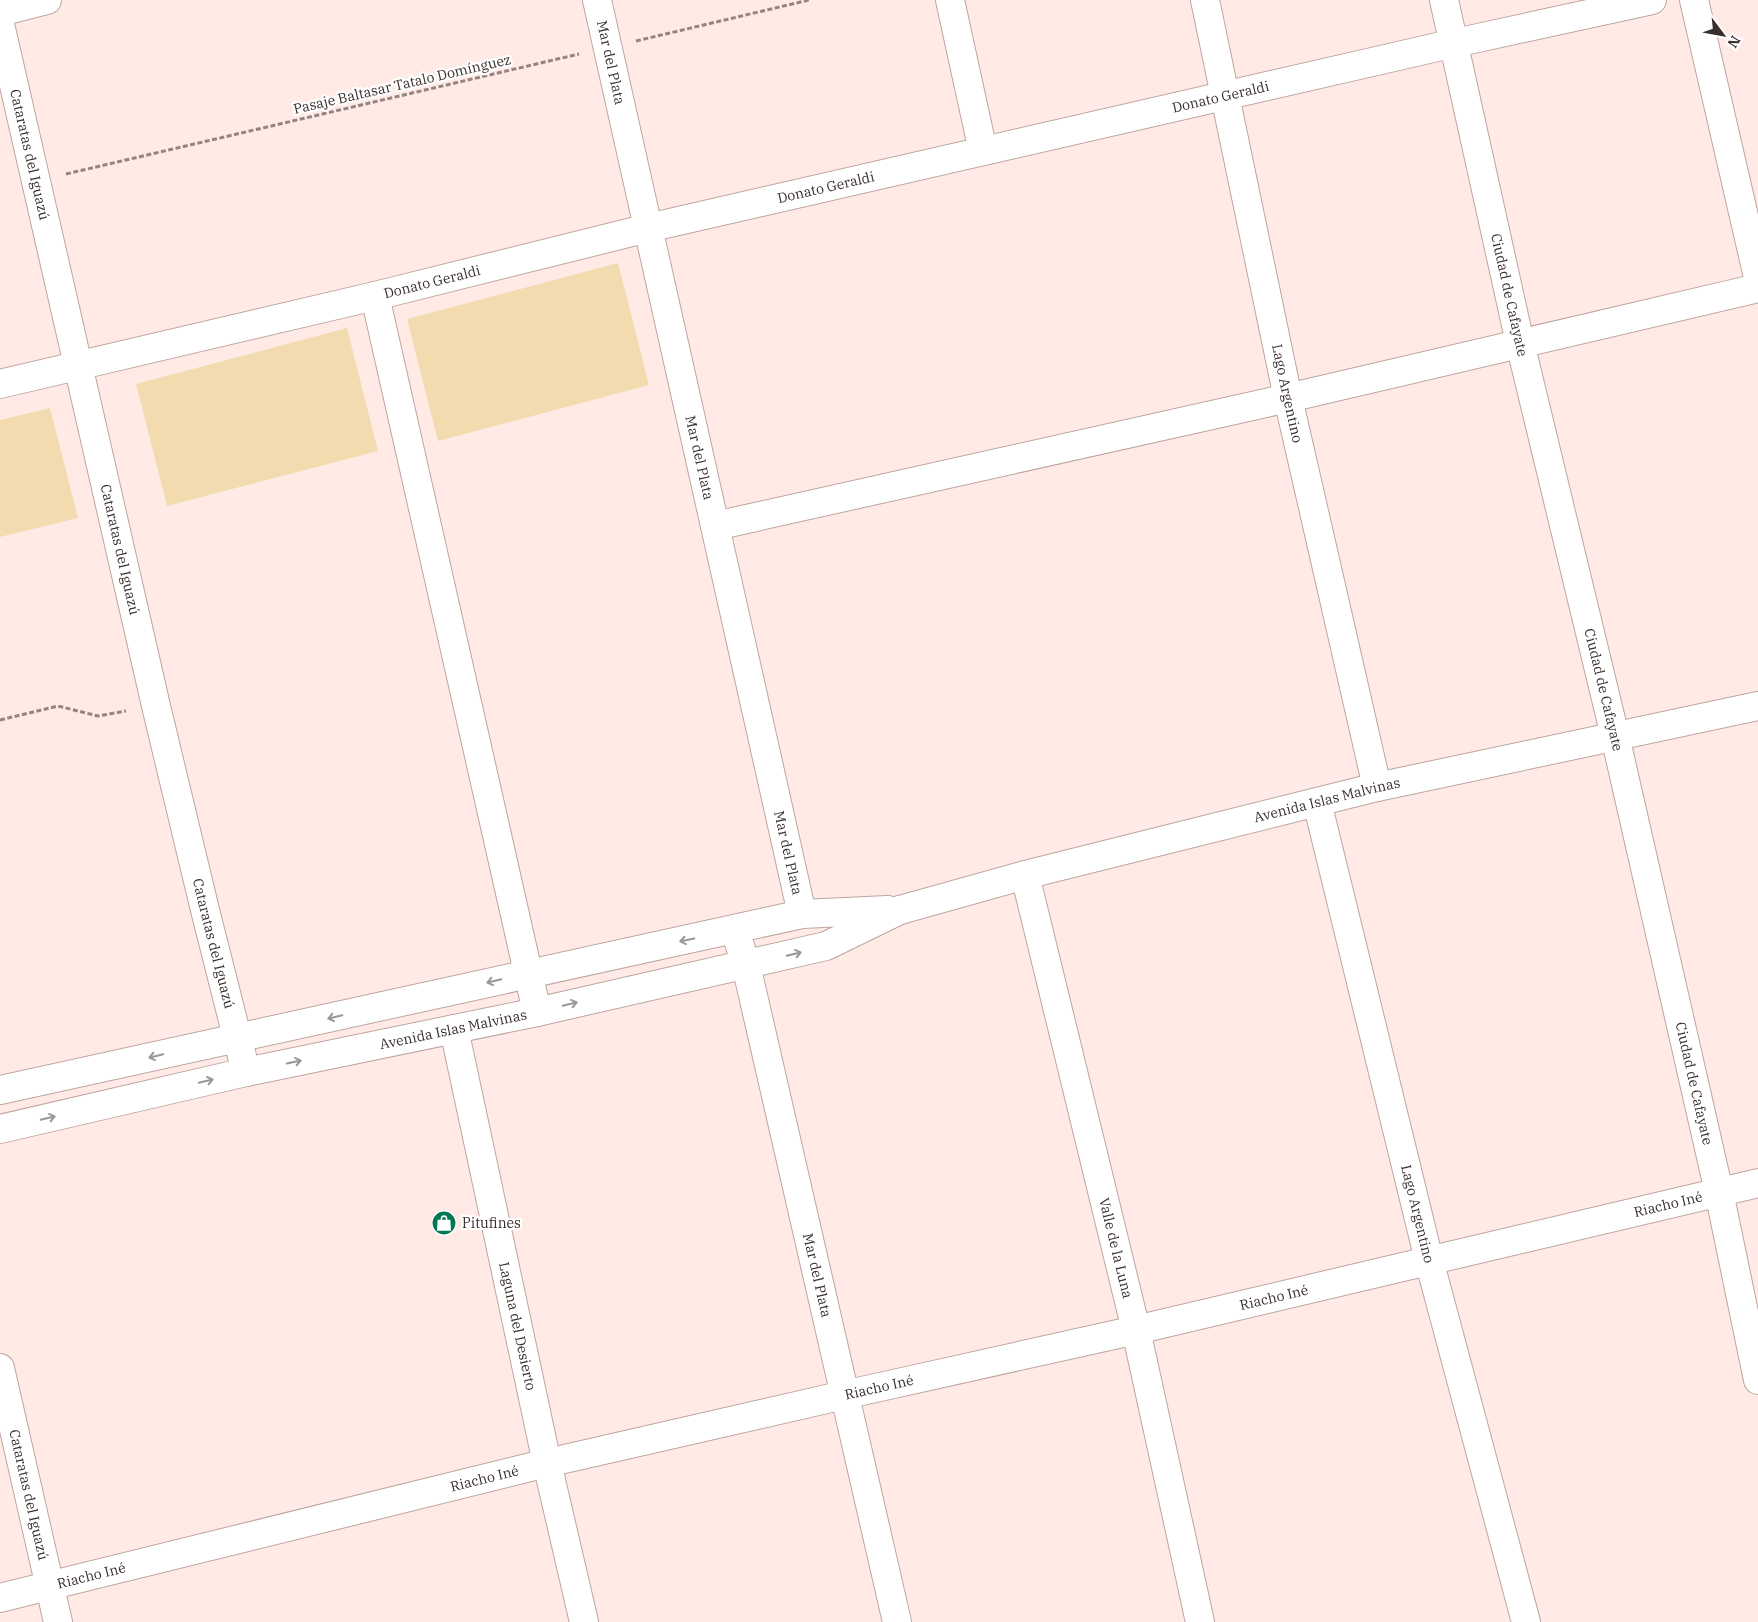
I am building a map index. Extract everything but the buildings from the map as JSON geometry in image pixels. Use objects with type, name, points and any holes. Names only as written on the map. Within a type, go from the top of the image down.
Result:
[{"type":"street","points":[[0,12],[47,0]]},
{"type":"street","name":"Mar del Plata","points":[[597,0],[802,914]]},
{"type":"street","points":[[950,0],[983,151]]},
{"type":"street","name":"Lago Argentino","points":[[1205,0],[1288,398],[1377,787]]},
{"type":"street","name":"Ciudad de Cafayate","points":[[1444,0],[1520,343],[1615,736],[1719,1192],[1758,1380]]},
{"type":"street","name":"Donato Geraldi","points":[[0,384],[375,296],[648,228],[1455,43],[1652,0]]},
{"type":"street","points":[[1694,0],[1758,277]]},
{"type":"street","name":"Cataratas del Iguazú","points":[[0,24],[156,706],[246,1072]]},
{"type":"street","points":[[715,526],[1288,398],[1758,288]]},
{"type":"street","points":[[375,296],[537,1012]]},
{"type":"street","name":"Avenida Islas Malvinas","points":[[0,1129],[246,1072],[537,1012],[826,946],[900,910],[1026,875],[1377,787],[1758,706]]},
{"type":"street","name":"Lago Argentino","points":[[1317,802],[1429,1260],[1526,1622]]},
{"type":"street","name":"Valle de la Luna","points":[[1026,875],[1136,1330],[1200,1622]]},
{"type":"street","name":"Avenida Islas Malvinas","points":[[0,1090],[802,914],[900,910]]},
{"type":"street","name":"Mar del Plata","points":[[735,930],[746,965],[896,1622]]},
{"type":"street","name":"Laguna del Desierto","points":[[454,1029],[547,1463],[584,1622]]},
{"type":"street","name":"Riacho Iné","points":[[0,1598],[547,1463],[1136,1330],[1758,1183]]},
{"type":"street","name":"Cataratas del Iguazú","points":[[0,1368],[58,1622]]},
{"type":"path","name":"Pasaje Baltasar Tatalo Domínguez","points":[[36,181],[809,0]]},
{"type":"path","points":[[0,720],[58,706],[98,716],[156,706]]},
{"type":"shaded area","points":[[618,263],[649,385],[438,441],[407,319]]},
{"type":"shaded area","points":[[347,328],[378,451],[167,506],[136,384]]},
{"type":"shaded area","points":[[50,408],[78,518],[0,537],[0,420]]},
{"type":"place","name":"Pitufines","points":[[444,1223]]}]
